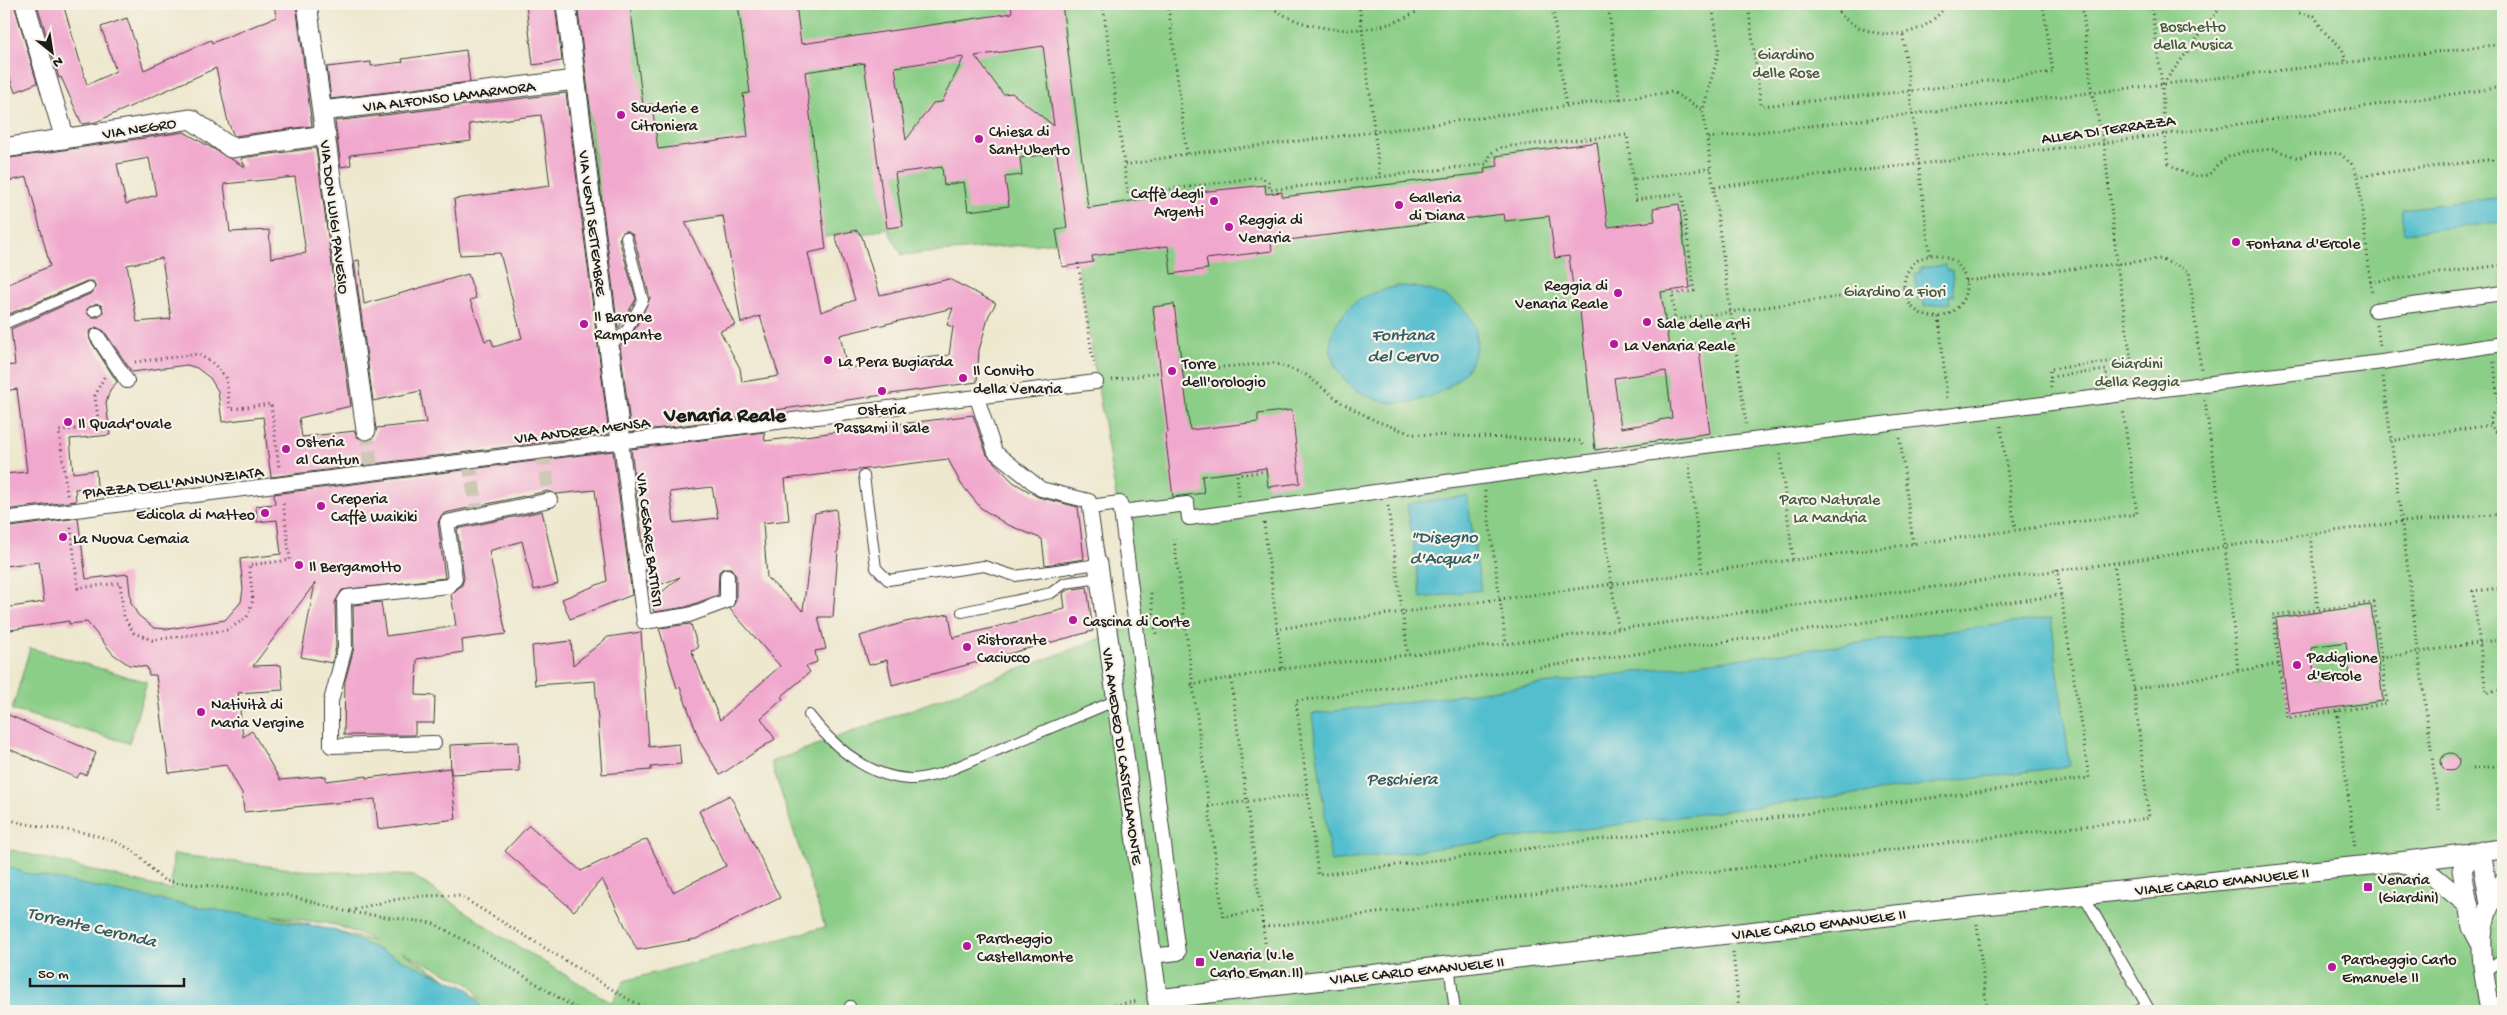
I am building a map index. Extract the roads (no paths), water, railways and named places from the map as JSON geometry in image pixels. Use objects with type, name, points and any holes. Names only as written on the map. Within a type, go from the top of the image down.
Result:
[{"type":"street","points":[[25,4],[66,139]]},
{"type":"street","name":"VIA DON LUIGI PAVESIO","points":[[307,4],[326,135],[351,338],[366,430]]},
{"type":"street","name":"VIA VENTI SETTEMBRE","points":[[566,4],[621,442]]},
{"type":"street","name":"VIA ALFONSO LAMARMORA","points":[[322,111],[576,80]]},
{"type":"street","name":"VIA NEGRO","points":[[4,148],[191,119],[231,148],[326,135]]},
{"type":"street","points":[[2375,310],[2503,293]]},
{"type":"street","points":[[97,336],[127,382]]},
{"type":"street","points":[[1121,512],[1187,504],[1189,518],[1688,448],[1999,411],[2382,362],[2498,345]]},
{"type":"street","name":"VIA ANDREA MENSA","points":[[282,492],[621,442],[1096,382]]},
{"type":"street","points":[[977,398],[994,452],[1041,489],[1090,504],[1120,503],[1178,953],[1151,956]]},
{"type":"street","name":"VIA CESARE BATTISTI","points":[[621,442],[644,622],[689,616],[727,601],[727,576]]},
{"type":"street","name":"PIAZZA DELL'ANNUNZIATA","points":[[4,519],[70,518],[282,492]]},
{"type":"street","points":[[434,744],[331,746],[331,701],[345,648],[344,602],[347,596],[449,586],[455,579],[447,522],[550,500]]},
{"type":"street","name":"VIA AMEDEO DI CASTELLAMONTE","points":[[1090,504],[1158,1005]]},
{"type":"street","name":"VIALE CARLO EMANUELE II","points":[[1158,1005],[1449,966],[2083,894],[2398,862],[2503,849]]},
{"type":"street","points":[[2476,852],[2490,905]]},
{"type":"street","points":[[2476,852],[2462,870],[2472,927],[2480,943]]},
{"type":"street","points":[[2398,862],[2433,876],[2469,906]]},
{"type":"street","points":[[2490,1011],[2480,943],[2484,916],[2503,883]]},
{"type":"lane","points":[[609,347],[627,330],[643,300],[626,237]]},
{"type":"lane","points":[[4,324],[89,286]]},
{"type":"lane","points":[[864,476],[876,568],[888,580],[984,566],[1015,576],[1099,571]]},
{"type":"lane","points":[[962,612],[1051,593],[1065,583],[1099,571]]},
{"type":"lane","points":[[809,715],[841,751],[868,768],[896,777],[912,779],[940,774],[1117,700]]},
{"type":"lane","points":[[2083,894],[2145,1010]]},
{"type":"lane","points":[[2484,973],[2503,959]]},
{"type":"lane","points":[[1449,966],[1455,1011]]},
{"type":"water","points":[[2503,197],[2503,222],[2405,233],[2402,209]]},
{"type":"water","points":[[1946,265],[1946,270],[1952,270],[1954,296],[1949,296],[1950,303],[1924,306],[1923,299],[1918,300],[1915,273],[1920,273],[1920,268]]},
{"type":"water","name":"Fontana del Cervo","points":[[1397,286],[1425,289],[1452,300],[1472,320],[1476,333],[1476,348],[1473,360],[1458,379],[1437,394],[1413,402],[1383,401],[1366,395],[1351,386],[1340,373],[1332,359],[1331,343],[1335,327],[1347,310],[1370,294]]},
{"type":"water","name":"\"Disegno d'Acqua\"","points":[[1467,496],[1481,590],[1421,598],[1407,504]]},
{"type":"water","name":"Peschiera","points":[[2051,618],[2070,766],[1331,862],[1312,714]]},
{"type":"water","name":"Torrente Ceronda","points":[[4,865],[25,873],[171,902],[334,930],[469,989],[483,1011],[132,1011],[115,1005],[7,1010],[4,1008]]},
{"type":"tunnel","points":[[366,430],[372,474]]},
{"type":"tunnel","points":[[542,452],[550,500]]},
{"type":"tunnel","points":[[469,462],[478,515]]},
{"type":"place","name":"Scuderie e Citroniera","points":[[621,115]]},
{"type":"place","name":"Chiesa di Sant'Uberto","points":[[979,139]]},
{"type":"place","name":"Caffè degli Argenti","points":[[1214,201]]},
{"type":"place","name":"Galleria di Diana","points":[[1399,205]]},
{"type":"place","name":"Reggia di Venaria","points":[[1229,227]]},
{"type":"place","name":"Fontana d'Ercole","points":[[2236,242]]},
{"type":"place","name":"Reggia di Venaria Reale","points":[[1618,293]]},
{"type":"place","name":"Sale delle arti","points":[[1647,322]]},
{"type":"place","name":"Il Barone Rampante","points":[[584,324]]},
{"type":"place","name":"La Venaria Reale","points":[[1614,344]]},
{"type":"place","name":"La Pera Bugiarda","points":[[828,360]]},
{"type":"place","name":"Torre dell'orologio","points":[[1172,371]]},
{"type":"place","name":"Il Convito della Venaria","points":[[963,378]]},
{"type":"place","name":"Osteria Passami il sale","points":[[882,391]]},
{"type":"place","name":"Il Quadr'ovale","points":[[68,422]]},
{"type":"place","name":"Osteria al Cantun","points":[[286,449]]},
{"type":"place","name":"Creperia Caffè Waikiki","points":[[321,506]]},
{"type":"place","name":"Edicola di Matteo","points":[[265,513]]},
{"type":"place","name":"La Nuova Cernaia","points":[[63,537]]},
{"type":"place","name":"Il Bergamotto","points":[[299,565]]},
{"type":"place","name":"Cascina di Corte","points":[[1073,620]]},
{"type":"place","name":"Ristorante Caciucco","points":[[967,647]]},
{"type":"place","name":"Padiglione d'Ercole","points":[[2297,665]]},
{"type":"place","name":"Natività di Maria Vergine","points":[[201,712]]},
{"type":"place","name":"Venaria (Giardini)","points":[[2368,887]]},
{"type":"place","name":"Parcheggio Castellamonte","points":[[967,946]]},
{"type":"place","name":"Venaria (v.le Carlo Eman.II)","points":[[1200,962]]},
{"type":"place","name":"Parcheggio Carlo Emanuele II","points":[[2332,967]]},
{"type":"district","name":"Venaria Reale","points":[[725,414]]},
{"type":"park label","name":"Boschetto della Musica","points":[[2193,34]]},
{"type":"park label","name":"Giardino delle Rose","points":[[1786,62]]},
{"type":"park label","name":"Giardino a Fiori","points":[[1895,290]]},
{"type":"park label","name":"Giardini della Reggia","points":[[2137,371]]},
{"type":"park label","name":"Parco Naturale La Mandria","points":[[1830,507]]}]
